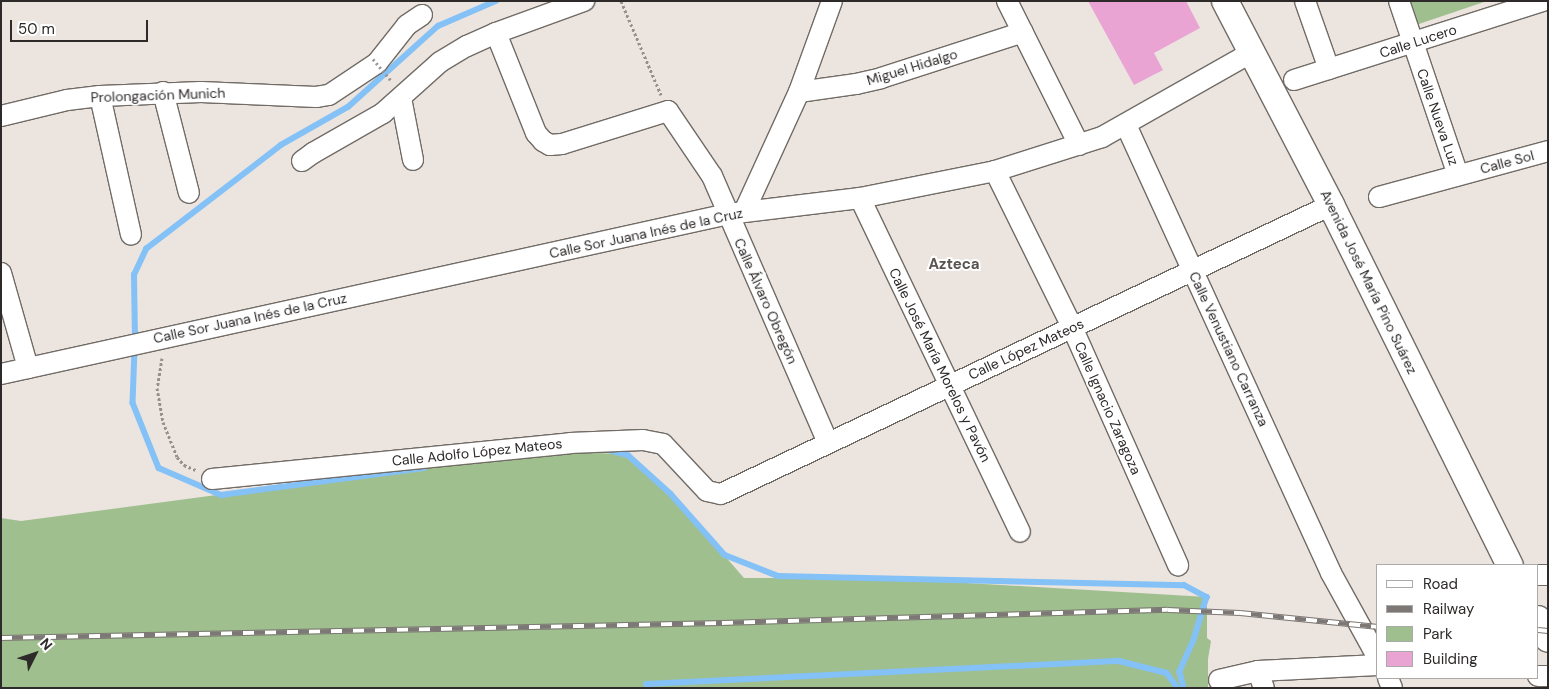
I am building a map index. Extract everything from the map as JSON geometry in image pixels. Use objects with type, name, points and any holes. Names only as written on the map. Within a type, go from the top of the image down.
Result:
[{"type":"street","points":[[302,162],[324,146],[369,123],[396,90],[440,62],[496,33],[584,1]]},
{"type":"street","points":[[736,213],[799,92],[832,1]]},
{"type":"street","points":[[1007,1],[1080,145]]},
{"type":"street","name":"Avenida José María Pino Suárez","points":[[1225,1],[1331,205],[1510,564]]},
{"type":"street","points":[[1305,1],[1329,69]]},
{"type":"street","name":"Calle Nueva Luz","points":[[1399,1],[1458,175]]},
{"type":"street","name":"Calle Lucero","points":[[1294,80],[1542,1]]},
{"type":"street","name":"Prolongación Munich","points":[[1,116],[67,100],[100,96],[163,92],[316,97],[329,94],[370,68],[382,58],[407,25],[422,15]]},
{"type":"street","name":"Miguel Hidalgo","points":[[799,92],[856,84],[881,78],[1023,32]]},
{"type":"street","points":[[496,33],[536,133],[543,141],[550,145],[562,144],[668,111]]},
{"type":"street","name":"Calle Sor Juana Inés de la Cruz","points":[[1,374],[171,335],[736,213],[860,198],[995,171],[1080,145],[1126,125],[1252,52]]},
{"type":"street","points":[[396,90],[412,160]]},
{"type":"street","points":[[163,92],[190,193]]},
{"type":"street","points":[[100,96],[131,235]]},
{"type":"street","name":"Calle Álvaro Obregón","points":[[668,111],[736,213],[828,443]]},
{"type":"street","name":"Calle Venustiano Carranza","points":[[1126,125],[1331,572],[1376,654]]},
{"type":"street","name":"Calle Sol","points":[[1379,196],[1548,151]]},
{"type":"street","name":"Calle Ignacio Zaragoza","points":[[995,171],[1072,327],[1178,565]]},
{"type":"street","name":"Calle José María Morelos y Pavón","points":[[860,198],[1020,532]]},
{"type":"street","name":"Calle López Mateos","points":[[721,494],[1331,205]]},
{"type":"street","points":[[1,273],[28,368]]},
{"type":"street","name":"Calle Adolfo López Mateos","points":[[212,479],[570,443],[643,440],[663,444],[706,491],[721,494]]},
{"type":"street","points":[[1539,621],[1548,640]]},
{"type":"street","points":[[1220,680],[1261,679],[1376,665]]},
{"type":"path","points":[[621,1],[668,111]]},
{"type":"path","points":[[373,59],[396,90]]},
{"type":"path","points":[[171,335],[163,353],[158,374],[158,405],[177,457],[184,465],[212,479]]},
{"type":"green space","points":[[1405,1],[1487,1],[1413,26]]},
{"type":"green space","points":[[557,450],[628,455],[671,494],[744,578],[881,578],[1207,597],[1207,638],[1211,641],[1208,659],[1208,688],[1,688],[1,518],[21,521]]},
{"type":"building","points":[[1088,1],[1186,1],[1200,28],[1154,53],[1163,70],[1134,85]]},
{"type":"waterway","points":[[135,340],[134,275],[146,249],[281,145],[348,107],[438,26],[496,1]]},
{"type":"waterway","points":[[135,349],[133,403],[159,468],[221,495],[423,468]]},
{"type":"waterway","points":[[605,449],[628,455],[671,494],[725,555],[778,576],[1184,585],[1207,597],[1194,640],[1180,672],[1184,688]]},
{"type":"waterway","points":[[646,684],[1119,661],[1167,673],[1178,688]]},
{"type":"railway","points":[[1,638],[722,623],[1168,610],[1240,613],[1376,627]]},
{"type":"railway","points":[[1539,630],[1548,631]]},
{"type":"district","name":"Azteca","points":[[954,265]]}]
